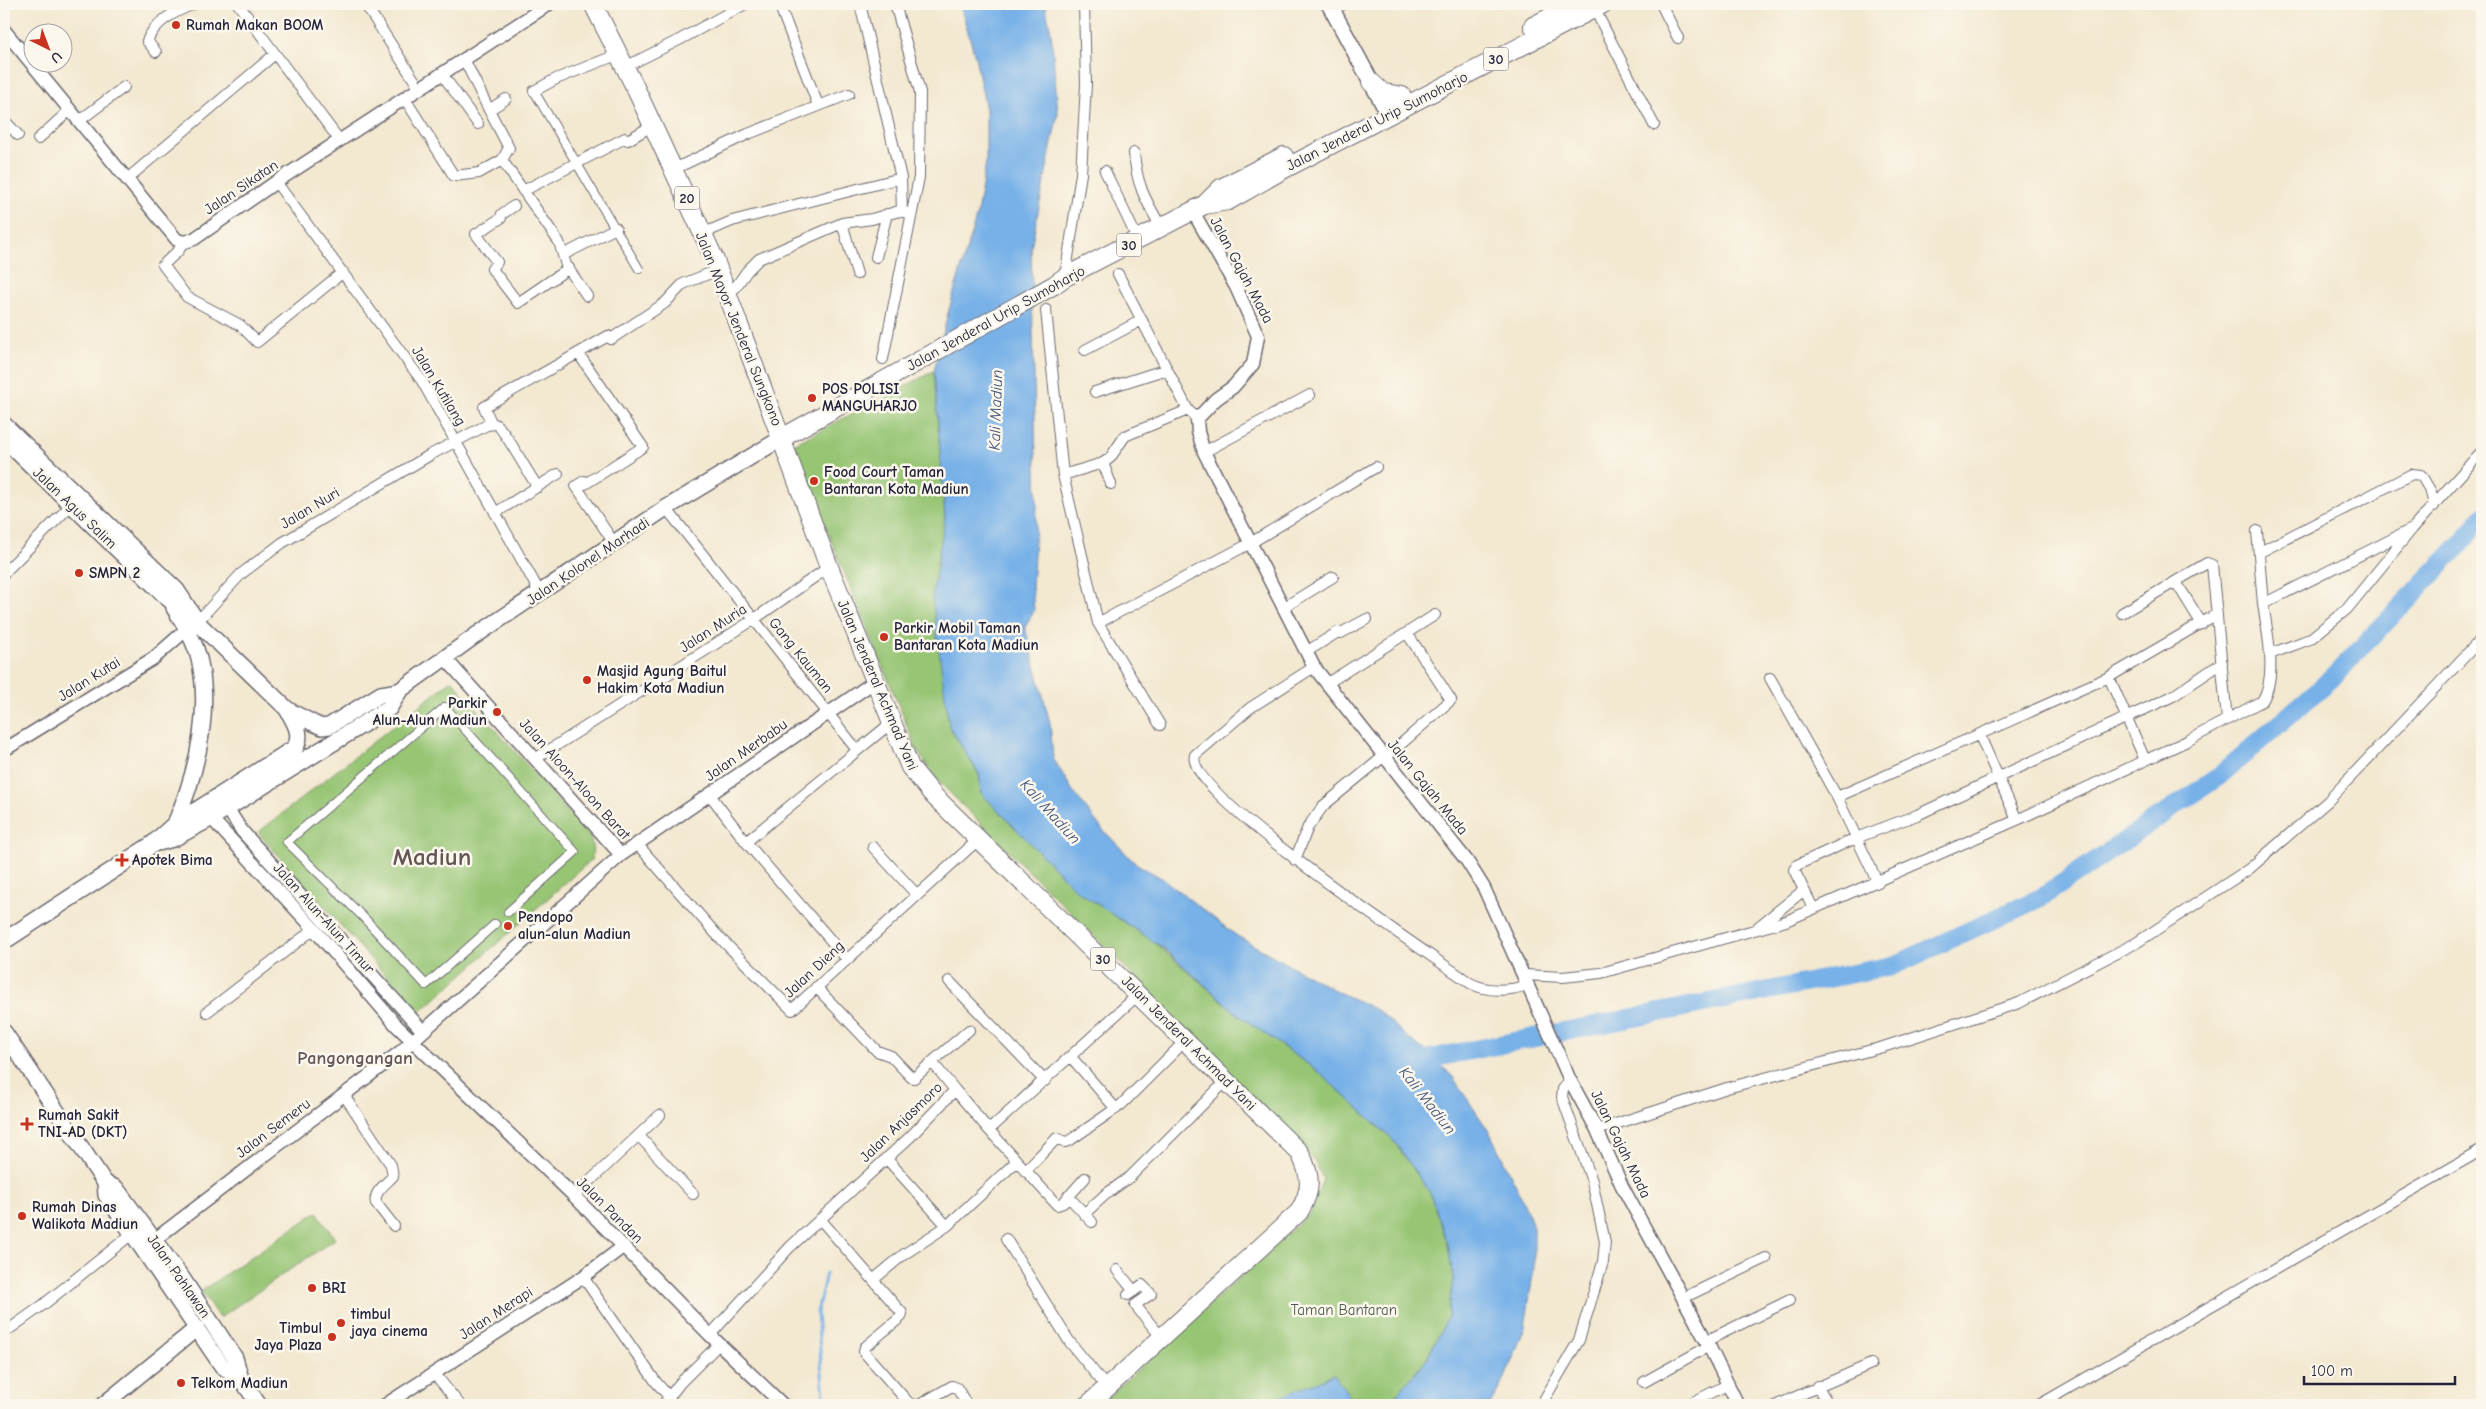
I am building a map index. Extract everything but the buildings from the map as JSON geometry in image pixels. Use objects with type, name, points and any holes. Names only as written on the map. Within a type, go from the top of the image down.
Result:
[{"type":"highway","name":"Jalan Mayor Jenderal Sungkono","points":[[593,4],[674,169],[718,270],[786,436]]},
{"type":"highway","name":"Jalan Jenderal Urip Sumoharjo","points":[[1387,110],[1402,96],[1576,4]]},
{"type":"highway","name":"Jalan Jenderal Urip Sumoharjo","points":[[786,436],[1059,282],[1198,208],[1221,188],[1387,110],[1599,6]]},
{"type":"highway","points":[[1371,82],[1383,93],[1402,96]]},
{"type":"highway","name":"Jalan Jenderal Achmad Yani","points":[[786,436],[829,567],[910,767],[920,781],[1300,1154],[1306,1166],[1310,1181],[1308,1197],[1299,1212],[1088,1405]]},
{"type":"main road","points":[[1335,6],[1371,82],[1387,110]]},
{"type":"main road","points":[[4,425],[39,465],[176,590],[192,625],[200,662],[202,689],[201,730],[195,768],[175,824]]},
{"type":"main road","name":"Jalan Kolonel Marhadi","points":[[153,844],[174,838],[210,818],[389,708],[399,691],[445,658],[666,508],[786,436]]},
{"type":"main road","name":"Jalan Agus Salim","points":[[4,439],[39,465],[72,504],[192,625]]},
{"type":"main road","name":"Jalan Kolonel Marhadi","points":[[192,625],[288,710],[313,724],[329,726],[381,694],[399,691]]},
{"type":"main road","points":[[4,941],[153,844],[175,824],[295,748],[299,741],[299,735],[288,710]]},
{"type":"main road","name":"Jalan Pahlawan","points":[[4,1032],[105,1183],[106,1195],[134,1233],[222,1366],[241,1379]]},
{"type":"main road","name":"Jalan Pahlawan","points":[[105,1183],[116,1188],[154,1240],[235,1358],[241,1379],[259,1405]]},
{"type":"main road","points":[[103,1405],[197,1328]]},
{"type":"street","points":[[156,52],[148,41],[150,35],[173,12],[194,4]]},
{"type":"street","points":[[238,4],[340,141]]},
{"type":"street","points":[[365,4],[420,89]]},
{"type":"street","name":"Jalan Sikatan","points":[[183,242],[194,239],[276,182],[549,4]]},
{"type":"street","points":[[639,269],[534,91],[556,79],[622,60],[681,39],[745,4]]},
{"type":"street","points":[[779,4],[818,105]]},
{"type":"street","points":[[860,4],[901,178],[902,212]]},
{"type":"street","points":[[883,359],[920,177],[920,92],[895,4]]},
{"type":"street","points":[[1059,282],[1081,174],[1086,84],[1084,4]]},
{"type":"street","points":[[1661,4],[1678,38]]},
{"type":"street","points":[[1599,6],[1654,125]]},
{"type":"street","points":[[4,30],[178,240],[183,242],[180,250],[163,265],[187,297],[240,325],[257,342],[343,272]]},
{"type":"street","points":[[127,179],[275,54]]},
{"type":"street","points":[[405,98],[454,176],[479,173],[502,160],[509,148],[464,59]]},
{"type":"street","points":[[442,74],[478,124]]},
{"type":"street","points":[[79,121],[124,87]]},
{"type":"street","points":[[674,169],[748,134],[849,94]]},
{"type":"street","points":[[489,110],[506,99]]},
{"type":"street","points":[[38,139],[70,110]]},
{"type":"street","points":[[4,125],[8,124],[18,135]]},
{"type":"street","points":[[523,191],[625,138],[628,140],[653,125]]},
{"type":"street","points":[[1134,153],[1136,178],[1146,201],[1161,227]]},
{"type":"street","points":[[502,160],[559,242],[568,268],[587,296]]},
{"type":"street","points":[[1105,171],[1138,240]]},
{"type":"street","points":[[702,234],[732,221],[901,178]]},
{"type":"street","name":"Jalan Kutilang","points":[[276,182],[422,381],[540,593]]},
{"type":"street","points":[[514,206],[502,214],[502,218],[476,234],[497,262],[492,268],[518,303],[568,268]]},
{"type":"street","name":"Jalan Gajah Mada","points":[[1198,208],[1258,336],[1253,364],[1234,387],[1193,414],[1204,452],[1314,666],[1384,758],[1467,861],[1484,888],[1570,1078],[1597,1130],[1622,1186],[1708,1344],[1738,1405]]},
{"type":"street","points":[[727,294],[735,288],[747,271],[759,259],[842,223],[902,212],[913,214]]},
{"type":"street","points":[[876,257],[887,214]]},
{"type":"street","points":[[842,223],[857,274]]},
{"type":"street","points":[[563,255],[616,228]]},
{"type":"street","points":[[538,487],[515,453],[502,428],[499,424],[492,424],[484,407],[608,336],[611,339],[665,303],[683,284],[718,270]]},
{"type":"street","points":[[1063,475],[1103,463],[1110,458],[1125,436],[1193,414],[1118,274]]},
{"type":"street","points":[[1046,310],[1063,475],[1098,623],[1160,725]]},
{"type":"street","points":[[1085,350],[1142,320]]},
{"type":"street","points":[[578,353],[643,447],[585,484],[584,481],[576,486],[588,501],[614,543]]},
{"type":"street","points":[[1095,392],[1168,369]]},
{"type":"street","points":[[1204,452],[1310,395]]},
{"type":"street","name":"Jalan Nuri","points":[[192,625],[241,574],[282,543],[430,455],[492,424]]},
{"type":"street","points":[[2270,654],[2310,639],[2347,609],[2412,529],[2482,451]]},
{"type":"street","points":[[1103,463],[1111,484]]},
{"type":"street","points":[[1098,623],[1250,544],[1376,467]]},
{"type":"street","points":[[495,513],[558,474]]},
{"type":"street","points":[[2260,552],[2412,474],[2421,475],[2431,492],[2434,506]]},
{"type":"street","points":[[4,573],[72,504]]},
{"type":"street","name":"Gang Kauman","points":[[666,508],[857,750]]},
{"type":"street","points":[[2263,604],[2412,529]]},
{"type":"street","points":[[1314,666],[1250,708],[1195,755],[1193,760],[1196,768],[1232,808],[1295,860],[1480,988],[1505,990],[1527,980],[1602,973],[1786,921],[1878,883],[2017,820],[2145,760],[2262,701],[2268,691],[2270,654],[2263,604],[2257,531]]},
{"type":"street","points":[[2122,613],[2207,563],[2212,565],[2227,720]]},
{"type":"street","name":"Jalan Muria","points":[[535,758],[753,620],[829,567]]},
{"type":"street","points":[[1283,608],[1333,577]]},
{"type":"street","points":[[2176,582],[2202,624]]},
{"type":"street","points":[[1837,797],[1980,736],[2109,677],[2217,614]]},
{"type":"street","points":[[1326,684],[1435,615]]},
{"type":"street","points":[[1306,652],[1338,632],[1341,633],[1353,628],[1367,619]]},
{"type":"street","name":"Jalan Kutai","points":[[4,750],[154,658],[192,625]]},
{"type":"street","points":[[1295,860],[1308,827],[1323,806],[1384,758],[1452,700],[1407,633]]},
{"type":"street","points":[[1597,1130],[1726,1088],[1883,1047],[2019,1003],[2136,943],[2249,869],[2328,801],[2482,638]]},
{"type":"street","name":"Jalan Aloon-Aloon Barat","points":[[445,658],[621,855]]},
{"type":"street","points":[[1814,908],[1794,867],[1856,838],[1917,815],[2127,718],[2173,696],[2222,663]]},
{"type":"street","points":[[2109,677],[2145,760]]},
{"type":"street","points":[[1770,678],[1837,797],[1878,883]]},
{"type":"street","name":"Jalan Merbabu","points":[[621,855],[874,682]]},
{"type":"street","points":[[495,924],[426,985],[364,919],[287,842],[444,707],[575,852],[508,912]]},
{"type":"street","points":[[746,842],[891,722]]},
{"type":"street","points":[[1980,736],[2017,820]]},
{"type":"street","points":[[710,795],[746,842],[846,958]]},
{"type":"street","name":"Jalan Alun-Alun Timur","points":[[227,808],[242,831],[422,1030]]},
{"type":"street","name":"Jalan Alun-Alun Timur","points":[[210,818],[314,929],[411,1040]]},
{"type":"street","name":"Jalan Dieng","points":[[638,845],[717,935],[791,1010],[980,838]]},
{"type":"street","points":[[873,848],[918,895]]},
{"type":"street","name":"Jalan Semeru","points":[[154,1240],[344,1095],[411,1040],[621,855]]},
{"type":"street","points":[[1752,932],[1804,890]]},
{"type":"street","points":[[207,1012],[314,929]]},
{"type":"street","points":[[949,981],[1045,1081]]},
{"type":"street","points":[[816,987],[877,1051],[891,1056],[914,1078],[969,1030]]},
{"type":"street","points":[[989,1130],[1139,994]]},
{"type":"street","name":"Jalan Pandan","points":[[411,1040],[574,1196],[714,1340],[783,1405]]},
{"type":"street","points":[[1025,1171],[1057,1138],[1065,1142],[1116,1109],[1186,1040]]},
{"type":"street","points":[[1071,1057],[1116,1109]]},
{"type":"street","points":[[932,1062],[955,1090]]},
{"type":"street","points":[[1541,1405],[1579,1340],[1603,1262],[1605,1242],[1592,1181],[1562,1097],[1563,1089],[1570,1078]]},
{"type":"street","points":[[1084,1214],[1106,1194],[1130,1177],[1226,1081]]},
{"type":"street","name":"Jalan Anjasmoro","points":[[668,1399],[790,1247],[886,1158],[955,1090],[1053,1204],[1061,1204],[1068,1196]]},
{"type":"street","points":[[344,1095],[391,1165],[393,1176],[376,1194],[374,1199],[394,1226]]},
{"type":"street","points":[[574,1196],[660,1115]]},
{"type":"street","points":[[639,1136],[693,1194]]},
{"type":"street","points":[[2038,1405],[2052,1402],[2482,1150]]},
{"type":"street","points":[[886,1158],[947,1226]]},
{"type":"street","points":[[873,1280],[902,1255],[947,1226],[1017,1161]]},
{"type":"street","points":[[1085,1178],[1068,1196],[1092,1222]]},
{"type":"street","points":[[820,1219],[903,1314],[865,1348],[864,1352],[908,1402],[914,1405]]},
{"type":"street","points":[[4,1332],[43,1305],[134,1233]]},
{"type":"street","points":[[1006,1239],[1069,1342],[1107,1388]]},
{"type":"street","name":"Jalan Merapi","points":[[385,1405],[583,1277],[624,1246]]},
{"type":"street","points":[[1683,1298],[1766,1258]]},
{"type":"street","points":[[1117,1270],[1131,1293],[1142,1285],[1151,1294],[1135,1305],[1162,1338]]},
{"type":"street","points":[[583,1277],[668,1399]]},
{"type":"street","points":[[1644,1382],[1708,1344],[1790,1300]]},
{"type":"street","points":[[1777,1405],[1871,1364]]},
{"type":"street","points":[[434,1373],[460,1405]]},
{"type":"street","points":[[1687,1405],[1729,1384]]},
{"type":"street","points":[[919,1405],[952,1386],[957,1388],[967,1405]]},
{"type":"street","points":[[1817,1386],[1829,1405]]},
{"type":"green space","name":"Taman Bantaran","points":[[934,371],[945,517],[942,543],[949,726],[979,775],[981,793],[1241,1017],[1319,1072],[1393,1140],[1429,1191],[1448,1244],[1453,1279],[1448,1317],[1425,1362],[1392,1399],[1381,1405],[1099,1405],[1310,1213],[1323,1179],[1313,1159],[1106,948],[938,781],[917,750],[792,445]]},
{"type":"green space","points":[[452,680],[587,833],[592,843],[592,853],[591,860],[419,1013],[259,834],[260,831]]},
{"type":"green space","points":[[317,1212],[335,1239],[219,1318],[201,1291]]},
{"type":"water","name":"Kali Madiun","points":[[960,4],[1045,4],[1051,32],[1058,113],[1031,247],[1037,507],[1032,586],[1034,611],[1025,627],[1050,723],[1053,758],[1074,793],[1102,829],[1135,863],[1163,879],[1237,936],[1338,992],[1379,1011],[1407,1037],[1432,1056],[1452,1076],[1490,1133],[1519,1192],[1534,1228],[1534,1267],[1525,1327],[1505,1378],[1490,1405],[1381,1405],[1392,1399],[1425,1362],[1448,1317],[1453,1279],[1448,1244],[1429,1191],[1393,1140],[1319,1072],[1241,1017],[1163,948],[1076,890],[981,793],[979,774],[949,726],[932,597],[945,517],[934,371],[948,313],[977,214],[986,162],[986,110],[975,56]]},
{"type":"water","points":[[1334,1374],[1350,1397],[1332,1405],[1262,1405]]},
{"type":"waterway","name":"Kali Madiun","points":[[1408,1063],[1895,965],[2042,897],[2218,777],[2332,678],[2461,544],[2482,517]]},
{"type":"waterway","points":[[824,1398],[817,1313],[826,1273]]},
{"type":"waterway","points":[[801,1405],[817,1398],[837,1400],[847,1405]]},
{"type":"place","name":"Rumah Makan BOOM","points":[[176,25]]},
{"type":"place","name":"POS POLISI MANGUHARJO","points":[[812,398]]},
{"type":"place","name":"Food Court Taman Bantaran Kota Madiun","points":[[814,481]]},
{"type":"place","name":"SMPN 2","points":[[79,573]]},
{"type":"place","name":"Parkir Mobil Taman Bantaran Kota Madiun","points":[[884,637]]},
{"type":"place","name":"Masjid Agung Baitul Hakim Kota Madiun","points":[[587,680]]},
{"type":"place","name":"Parkir Alun-Alun Madiun","points":[[497,712]]},
{"type":"place","name":"Apotek Bima","points":[[122,860]]},
{"type":"place","name":"Pendopo alun-alun Madiun","points":[[508,926]]},
{"type":"place","name":"Rumah Sakit TNI-AD (DKT)","points":[[27,1124]]},
{"type":"place","name":"Rumah Dinas Walikota Madiun","points":[[22,1216]]},
{"type":"place","name":"BRI","points":[[312,1288]]},
{"type":"place","name":"timbul jaya cinema","points":[[341,1323]]},
{"type":"place","name":"Timbul Jaya Plaza","points":[[332,1337]]},
{"type":"place","name":"Telkom Madiun","points":[[181,1383]]},
{"type":"district","name":"Madiun","points":[[432,856]]},
{"type":"district","name":"Pangongangan","points":[[355,1058]]}]
